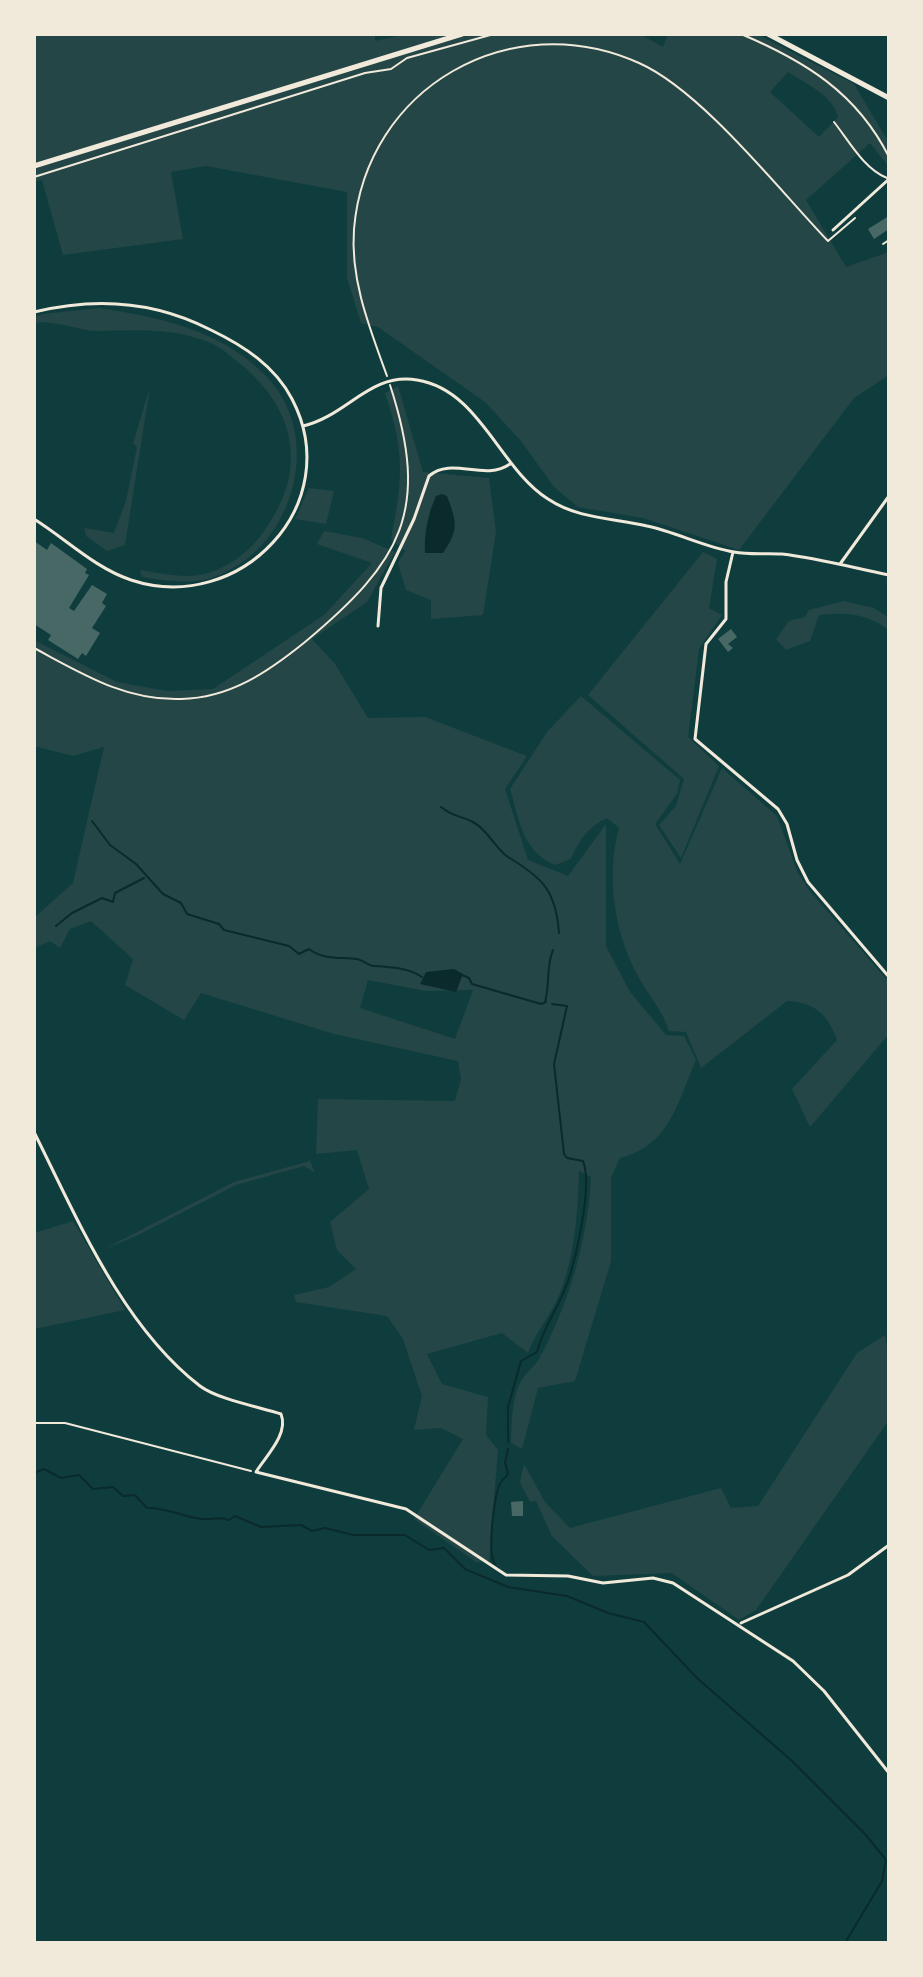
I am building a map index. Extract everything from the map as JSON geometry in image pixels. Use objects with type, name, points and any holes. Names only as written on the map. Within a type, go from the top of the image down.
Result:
[{"type":"main road","points":[[34,166],[462,34]]},
{"type":"main road","points":[[768,34],[889,98]]},
{"type":"street","points":[[833,230],[889,179]]},
{"type":"street","points":[[34,312],[100,302],[150,308],[199,324],[247,349],[291,397],[302,426],[305,472],[299,500],[288,522],[259,558],[223,580],[182,588],[132,581],[96,563],[34,519]]},
{"type":"street","points":[[302,426],[333,417],[369,389],[389,382],[424,381],[456,397],[536,491],[575,513],[655,528],[733,552],[785,555],[889,575]]},
{"type":"street","points":[[378,626],[381,588],[414,519],[429,476],[448,468],[494,472],[510,464]]},
{"type":"street","points":[[839,565],[889,496]]},
{"type":"street","points":[[733,552],[726,582],[726,619],[706,644],[695,739],[778,809],[787,824],[797,860],[808,882],[889,977]]},
{"type":"street","points":[[34,1132],[62,1192],[133,1319],[202,1387],[281,1414],[284,1423],[281,1434],[256,1472],[406,1509],[506,1575],[568,1576],[603,1583],[642,1577],[664,1580],[739,1624],[793,1661],[824,1691],[889,1773]]},
{"type":"street","points":[[739,1624],[848,1575],[889,1545]]},
{"type":"lane","points":[[834,122],[869,166],[889,179]]},
{"type":"lane","points":[[883,244],[889,240]]},
{"type":"path","points":[[34,177],[365,73],[391,69],[407,58],[494,34]]},
{"type":"path","points":[[741,34],[804,64],[839,89],[866,119],[889,157]]},
{"type":"path","points":[[34,648],[106,686],[145,697],[170,699],[225,691],[279,663],[365,589],[397,538],[406,510],[409,460],[356,273],[354,231],[360,193],[379,145],[401,113],[440,78],[489,54],[535,44],[579,45],[623,56],[658,72],[689,96],[828,241]]},
{"type":"path","points":[[34,1423],[65,1423],[256,1472]]},
{"type":"shaded area","points":[[34,34],[375,34],[375,41],[407,34],[640,34],[663,47],[668,34],[757,34],[854,84],[889,143],[889,167],[870,143],[806,200],[846,267],[889,252],[889,375],[854,398],[739,550],[643,518],[578,507],[554,487],[521,441],[485,402],[378,327],[361,323],[347,278],[347,192],[206,166],[171,172],[183,239],[63,255],[42,180],[34,182]],"holes":[[[788,72],[825,96],[835,109],[838,117],[819,137],[770,92]]]},
{"type":"shaded area","points":[[99,308],[166,321],[209,336],[248,360],[265,375],[283,399],[293,425],[297,454],[294,482],[285,510],[270,535],[250,556],[226,572],[185,582],[142,577],[140,570],[178,576],[210,573],[252,546],[278,508],[287,485],[291,463],[290,441],[284,420],[258,380],[213,344],[171,333],[91,330],[34,323],[34,317],[43,314]]},
{"type":"shaded area","points":[[398,386],[423,472],[489,478],[496,532],[483,615],[431,619],[431,600],[406,590],[398,563],[405,551],[391,539],[400,466],[396,432],[385,393]]},
{"type":"shaded area","points":[[150,387],[125,545],[107,551],[86,536],[84,528],[114,533],[126,501],[137,447],[133,443]]},
{"type":"shaded area","points":[[309,488],[334,491],[326,524],[295,519]]},
{"type":"shaded area","points":[[436,496],[447,496],[453,513],[454,532],[443,553],[425,553],[429,517]]},
{"type":"shaded area","points":[[324,531],[362,538],[395,552],[367,602],[312,639],[335,664],[368,718],[425,717],[527,756],[505,789],[528,860],[568,876],[606,824],[606,946],[630,992],[666,1035],[684,1036],[696,1060],[677,1106],[661,1133],[637,1152],[620,1158],[611,1177],[611,1261],[575,1381],[538,1388],[522,1449],[511,1443],[516,1393],[523,1378],[539,1359],[568,1294],[586,1224],[591,1177],[579,1171],[575,1233],[569,1264],[557,1301],[528,1353],[502,1333],[427,1354],[442,1384],[488,1397],[486,1435],[498,1450],[489,1561],[476,1562],[414,1519],[463,1439],[441,1428],[414,1430],[422,1396],[403,1339],[387,1316],[296,1302],[294,1295],[329,1287],[356,1269],[337,1250],[330,1222],[369,1189],[357,1150],[316,1154],[318,1099],[455,1101],[461,1079],[458,1061],[334,1034],[201,993],[184,1020],[125,985],[133,959],[91,921],[70,929],[60,948],[50,941],[34,948],[34,918],[73,883],[104,747],[73,756],[34,746],[34,640],[117,682],[168,691],[213,689],[324,615],[372,563],[317,544]],"holes":[[[368,980],[426,991],[473,990],[455,1039],[360,1008]]]},
{"type":"shaded area","points":[[703,552],[717,559],[709,608],[722,615],[699,649],[688,737],[719,766],[681,858],[659,825],[676,806],[684,779],[588,695]]},
{"type":"shaded area","points":[[844,601],[874,608],[889,618],[889,630],[864,617],[829,614],[819,615],[810,641],[786,650],[776,639],[789,621],[805,617],[809,610]]},
{"type":"shaded area","points":[[581,696],[680,780],[677,794],[655,824],[680,864],[722,768],[777,816],[797,871],[809,890],[889,982],[889,1034],[810,1127],[792,1089],[837,1040],[824,1016],[805,1004],[787,1001],[701,1068],[686,1032],[669,1031],[626,950],[613,889],[619,828],[607,818],[600,822],[585,835],[571,859],[555,865],[535,852],[524,834],[510,789],[547,732]]},
{"type":"shaded area","points":[[454,969],[463,974],[456,992],[420,984],[426,972]]},
{"type":"shaded area","points":[[310,1161],[315,1173],[304,1166],[236,1185],[104,1249],[234,1182]]},
{"type":"shaded area","points":[[73,1221],[125,1310],[34,1329],[34,1233]]},
{"type":"shaded area","points":[[885,1335],[889,1356],[889,1420],[756,1610],[739,1620],[672,1573],[593,1576],[552,1536],[536,1501],[530,1502],[520,1482],[524,1464],[545,1502],[570,1528],[721,1488],[731,1508],[758,1506],[857,1353]]},
{"type":"building","points":[[889,216],[889,229],[874,239],[868,229]]},
{"type":"building","points":[[34,541],[47,550],[51,543],[87,569],[85,573],[89,575],[69,608],[74,611],[92,585],[107,594],[102,603],[106,606],[92,628],[100,633],[86,656],[82,653],[78,659],[48,640],[51,635],[34,624]]},
{"type":"building","points":[[731,629],[737,637],[728,644],[733,648],[728,652],[718,639]]},
{"type":"building","points":[[523,1501],[523,1516],[512,1516],[511,1502]]},
{"type":"waterway","points":[[441,807],[478,825],[503,853],[539,879],[555,906],[559,933]]},
{"type":"waterway","points":[[92,821],[110,845],[136,864],[163,894],[181,903],[187,914],[219,924],[224,930],[289,946],[299,954],[309,949],[326,956],[357,959],[372,966],[405,970],[422,977]]},
{"type":"waterway","points":[[56,926],[72,913],[102,898],[113,902],[115,893],[144,878]]},
{"type":"waterway","points":[[545,1002],[553,950]]},
{"type":"waterway","points":[[460,974],[469,978],[472,984],[541,1004],[546,1002]]},
{"type":"waterway","points":[[508,1442],[508,1407],[521,1361],[537,1352],[567,1284],[585,1204],[586,1172],[583,1161],[567,1158],[564,1154],[554,1064],[567,1006],[552,1004]]},
{"type":"waterway","points":[[495,1564],[492,1523],[498,1488],[508,1473],[505,1463],[508,1449]]},
{"type":"waterway","points":[[34,1473],[44,1469],[61,1478],[79,1475],[93,1489],[113,1487],[123,1496],[135,1495],[147,1508],[196,1518],[229,1520],[235,1516],[261,1527],[301,1525],[312,1531],[325,1528],[353,1535],[405,1535],[429,1550],[444,1548],[465,1569],[508,1587],[567,1596],[608,1613],[644,1622],[697,1678],[792,1761],[865,1834],[886,1860],[882,1881],[845,1943]]}]
